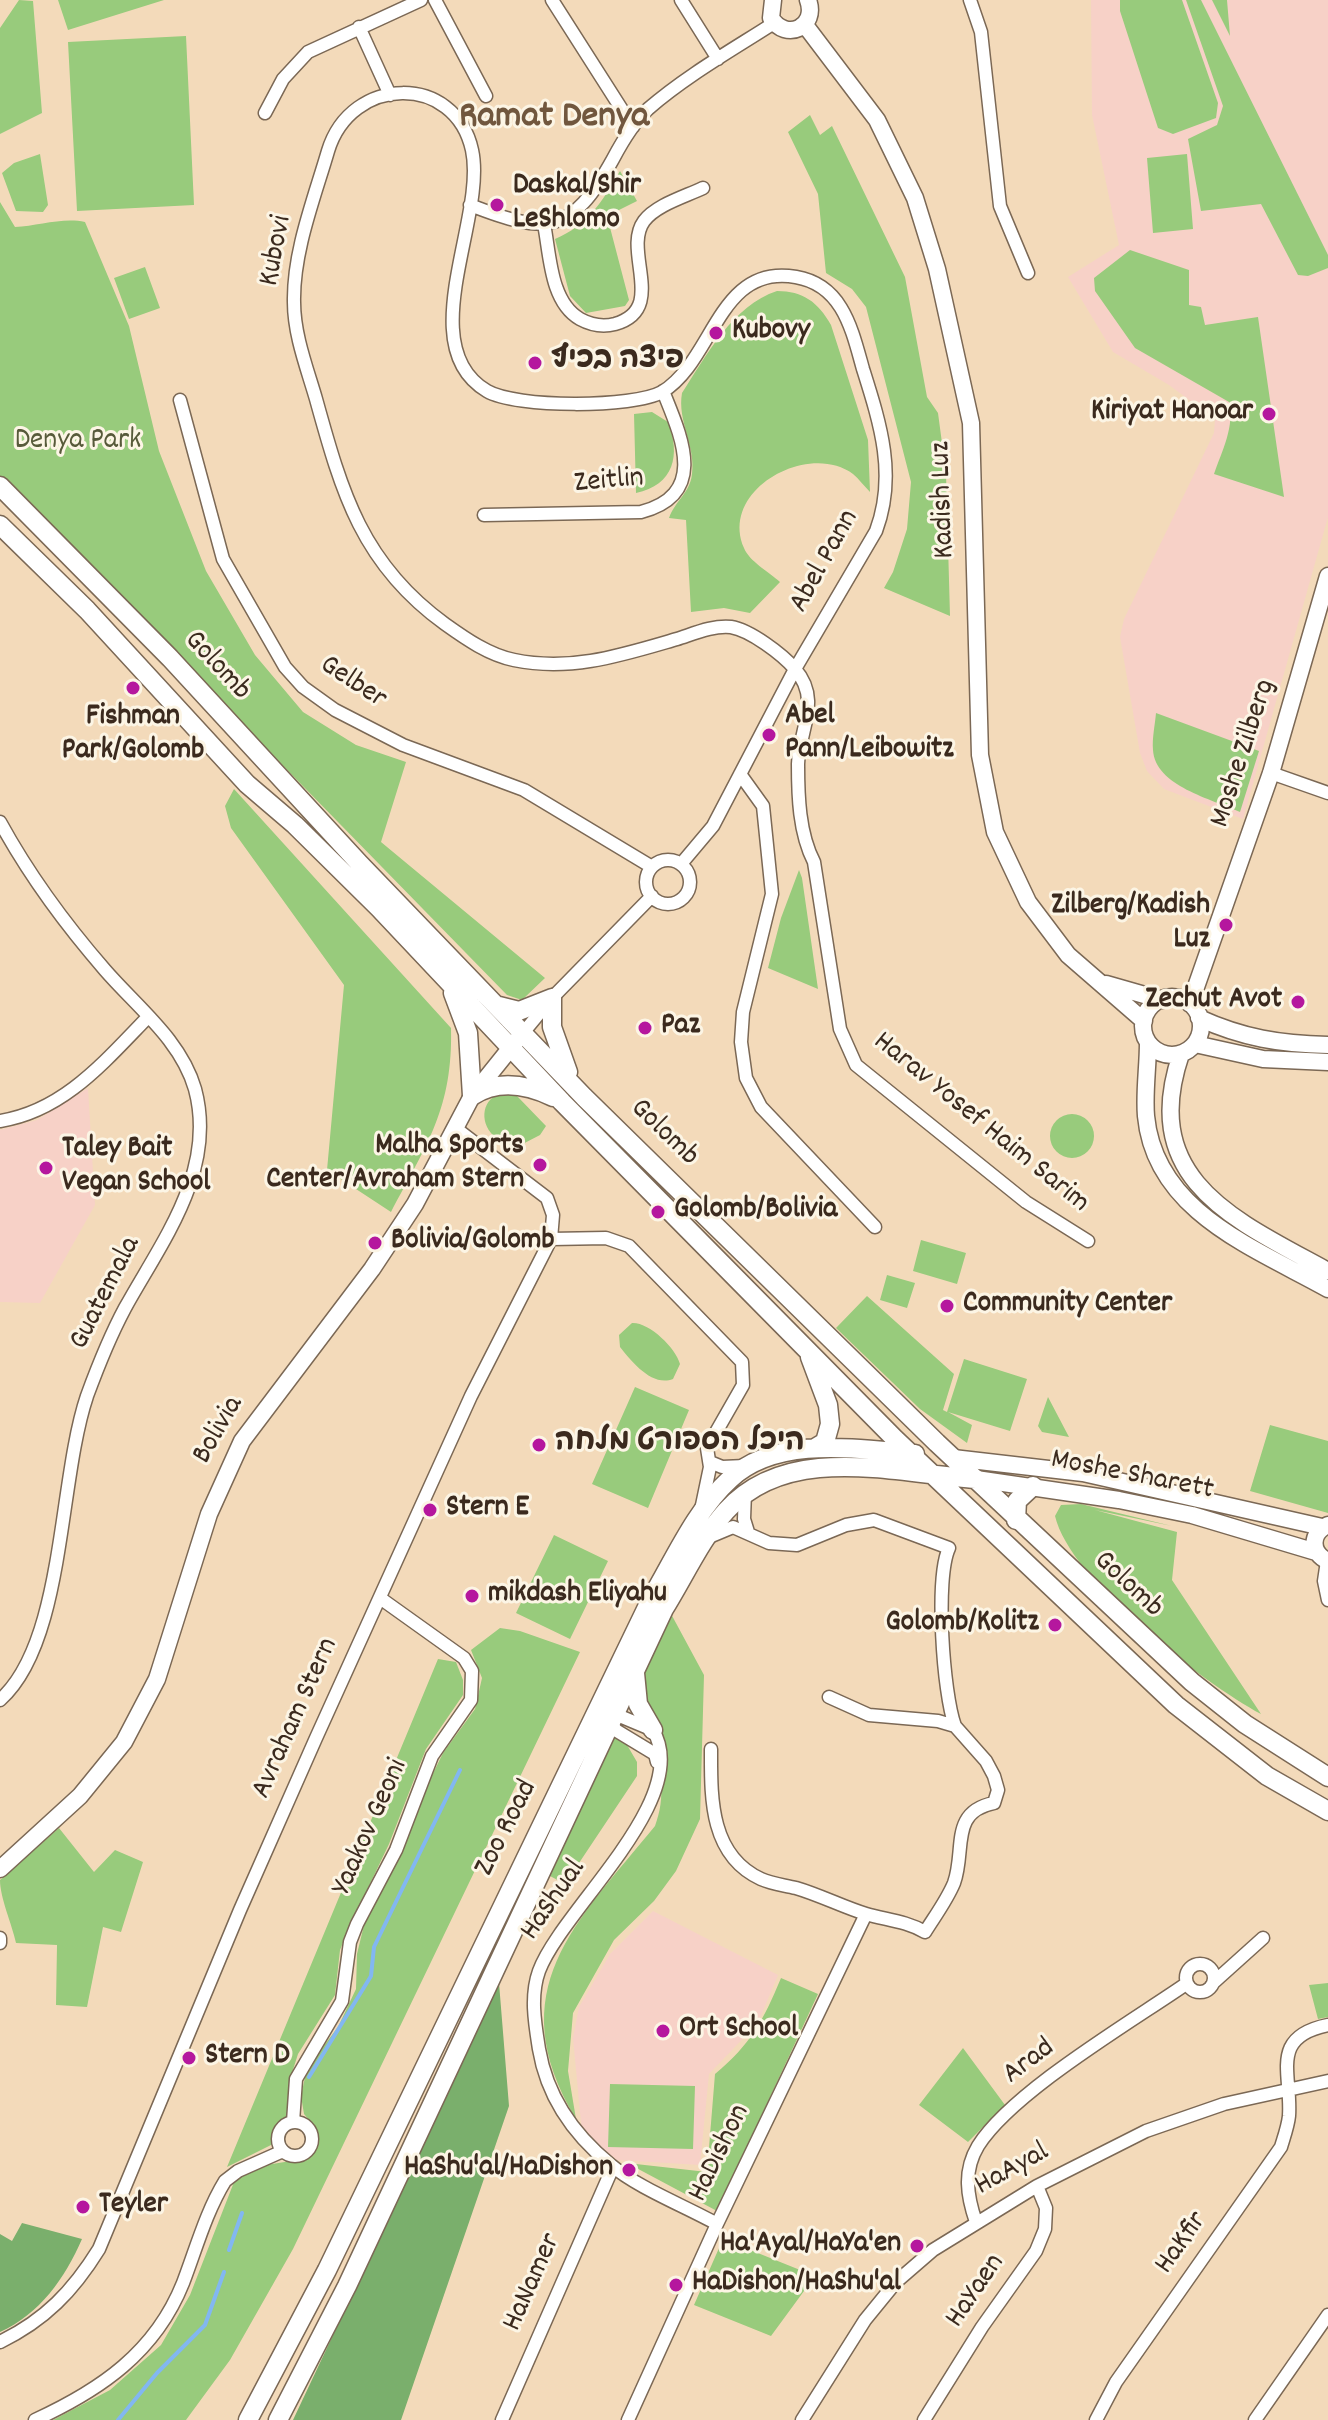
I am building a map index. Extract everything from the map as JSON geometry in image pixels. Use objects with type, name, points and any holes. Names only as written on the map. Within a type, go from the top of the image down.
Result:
[{"type":"main road","name":"Golomb","points":[[0,486],[170,658],[584,1097],[1016,1520],[1147,1643],[1210,1697],[1283,1751],[1328,1777]]},
{"type":"main road","name":"Golomb","points":[[0,525],[87,610],[247,784],[334,863],[562,1102],[933,1476],[1176,1705],[1267,1776],[1328,1811]]},
{"type":"main road","points":[[447,980],[468,1033],[472,1096],[486,1087],[516,1085],[540,1091],[562,1102]]},
{"type":"main road","points":[[498,1006],[519,1011],[552,998],[556,1043],[562,1062],[584,1097]]},
{"type":"main road","points":[[804,1344],[825,1393],[830,1416],[825,1442],[815,1448]]},
{"type":"main road","name":"Zoo Road","points":[[278,2420],[347,2286],[608,1715],[652,1597],[699,1517],[729,1480],[750,1465],[815,1448],[953,1458]]},
{"type":"main road","name":"Zoo Road","points":[[248,2420],[608,1715],[635,1671],[664,1609],[706,1539],[745,1492],[775,1477],[805,1468],[933,1476]]},
{"type":"main road","name":"Moshe Sharett","points":[[933,1476],[976,1479]]},
{"type":"main road","points":[[1016,1520],[1017,1501],[1033,1486]]},
{"type":"main road","points":[[635,1671],[638,1704],[653,1730]]},
{"type":"street","points":[[265,113],[297,62],[328,41],[421,0]]},
{"type":"street","points":[[435,0],[486,96]]},
{"type":"street","points":[[552,0],[633,127]]},
{"type":"street","points":[[681,0],[718,59]]},
{"type":"street","points":[[772,1],[770,13],[774,23],[789,31],[805,25],[811,11],[809,0]]},
{"type":"street","points":[[970,0],[981,32],[1000,206],[1028,273]]},
{"type":"street","points":[[470,205],[511,221],[544,224],[570,215],[583,205],[646,111],[774,23]]},
{"type":"street","name":"Kadish Luz","points":[[805,25],[877,120],[905,175],[933,256],[971,423],[980,755],[989,808],[1002,850],[1028,902],[1068,955],[1094,981],[1144,1021]]},
{"type":"street","points":[[359,27],[390,95]]},
{"type":"street","name":"Kubovi","points":[[663,391],[643,400],[625,402],[530,401],[497,395],[472,378],[457,355],[453,328],[474,157],[458,118],[429,99],[390,95],[365,101],[351,110],[332,139],[302,242],[293,297],[299,340],[336,471],[368,544],[402,588],[464,637],[506,658],[542,664],[591,662],[708,630],[734,627],[795,669]]},
{"type":"street","points":[[544,224],[563,304],[582,321],[597,326],[613,325],[626,320],[641,301],[643,286],[637,235],[644,221],[655,211],[703,188]]},
{"type":"street","name":"Abel Pann","points":[[663,391],[687,370],[728,303],[754,284],[776,276],[818,283],[844,310],[882,430],[886,493],[876,531],[795,669],[713,826],[681,864]]},
{"type":"street","name":"Zeitlin","points":[[484,515],[641,512],[656,508],[676,491],[685,466],[680,434],[663,391]]},
{"type":"street","name":"Gelber","points":[[180,400],[223,559],[285,667],[303,687],[335,710],[403,745],[524,790],[652,867]]},
{"type":"street","name":"Moshe Zilberg","points":[[1181,1005],[1210,948],[1271,773],[1328,576]]},
{"type":"street","name":"Harav Yosef Haim Sarim","points":[[795,669],[809,694],[798,767],[803,839],[814,862],[840,1029],[848,1052],[856,1065],[1026,1202],[1088,1241]]},
{"type":"street","points":[[1271,773],[1328,793]]},
{"type":"street","points":[[740,774],[763,806],[772,894],[743,1012],[741,1042],[746,1078],[761,1107],[875,1227]]},
{"type":"street","name":"Guatemala","points":[[0,822],[32,876],[72,931],[181,1056],[196,1092],[199,1134],[195,1174],[179,1211],[124,1310],[97,1369],[73,1447],[43,1625],[31,1660],[0,1700]]},
{"type":"street","points":[[664,860],[681,864],[690,878],[682,898],[668,903],[652,896],[647,879],[652,867],[664,860]]},
{"type":"street","points":[[523,1033],[552,998],[652,896]]},
{"type":"street","points":[[1094,981],[1181,1005],[1265,1042],[1328,1045]]},
{"type":"street","points":[[1181,1005],[1150,1007],[1144,1021],[1148,1043],[1146,1119],[1155,1152],[1190,1207],[1219,1229],[1328,1289]]},
{"type":"street","points":[[1181,1005],[1200,1031],[1188,1049],[1171,1094],[1171,1134],[1192,1181],[1227,1213],[1328,1271]]},
{"type":"street","points":[[0,1121],[32,1113],[70,1092],[148,1017]]},
{"type":"street","name":"Bolivia","points":[[0,1869],[80,1796],[124,1742],[157,1679],[209,1514],[242,1441],[352,1298],[400,1228],[472,1096],[523,1033]]},
{"type":"street","points":[[1148,1043],[1165,1054],[1188,1049],[1263,1059],[1328,1062]]},
{"type":"street","points":[[454,1127],[547,1198],[553,1215],[551,1239],[606,1238],[629,1246],[737,1355],[744,1370],[743,1385],[709,1442],[710,1462],[699,1517]]},
{"type":"street","name":"Avraham Stern","points":[[0,2342],[47,2314],[75,2284],[99,2249],[240,1910],[471,1396],[551,1239]]},
{"type":"street","name":"Moshe Sharett","points":[[953,1458],[1083,1473],[1240,1508],[1298,1525],[1325,1526]]},
{"type":"street","points":[[710,1462],[722,1467],[750,1465]]},
{"type":"street","name":"Moshe Sharett","points":[[976,1479],[1033,1486],[1192,1515],[1324,1558]]},
{"type":"street","points":[[745,1492],[744,1513],[748,1532]]},
{"type":"street","points":[[706,1539],[727,1528],[748,1532],[769,1543],[797,1545],[846,1525],[874,1520],[949,1548],[943,1560],[942,1658],[955,1726],[994,1776],[998,1790],[994,1803],[970,1813],[960,1826],[960,1863],[953,1886],[925,1932],[910,1923],[866,1914],[757,1877],[739,1862],[715,1825],[711,1806],[711,1749]]},
{"type":"street","points":[[1325,1526],[1315,1537],[1324,1558],[1328,1600]]},
{"type":"street","name":"Yaakov Geoni","points":[[293,2122],[296,2079],[301,2065],[342,2001],[350,1942],[357,1924],[396,1850],[432,1756],[444,1734],[465,1709],[474,1686],[472,1671],[464,1658],[380,1598]]},
{"type":"street","points":[[829,1697],[869,1715],[938,1721],[955,1726]]},
{"type":"street","points":[[608,1715],[653,1730],[660,1773]]},
{"type":"street","points":[[608,1715],[628,1739],[655,1754],[660,1773]]},
{"type":"street","name":"HaShual","points":[[660,1773],[641,1821],[620,1855],[554,1938],[538,1974],[534,2001],[541,2060],[556,2102],[577,2133],[613,2167],[717,2224]]},
{"type":"street","name":"HaDishon","points":[[628,2420],[717,2224],[866,1914]]},
{"type":"street","points":[[1213,1983],[1212,1971],[1200,1964],[1188,1970],[1186,1984],[1199,1992],[1207,1990],[1263,1938]]},
{"type":"street","name":"Arad","points":[[976,2222],[966,2185],[978,2147],[990,2132],[1011,2110],[1064,2068],[1186,1984]]},
{"type":"street","name":"HaKfir","points":[[1096,2420],[1116,2382],[1281,2147],[1289,2115],[1286,2089],[1289,2049],[1298,2037],[1328,2025]]},
{"type":"street","name":"HaAyal","points":[[802,2420],[845,2348],[896,2282],[933,2250],[976,2222],[1037,2186],[1178,2117],[1328,2081]]},
{"type":"street","points":[[35,2420],[91,2393],[144,2348],[181,2287],[225,2181],[254,2163],[283,2151],[300,2155],[310,2146],[307,2128],[293,2122],[280,2132],[278,2141],[283,2151]]},
{"type":"street","name":"HaNamer","points":[[502,2420],[613,2167]]},
{"type":"street","name":"HaYaen","points":[[924,2420],[982,2327],[1036,2251],[1045,2229],[1046,2208],[1037,2186]]},
{"type":"street","points":[[1255,2420],[1328,2315]]},
{"type":"shaded area","name":"Kiriyat Hanoar","points":[[1091,0],[1328,0],[1328,517],[1243,819],[1164,789],[1147,771],[1140,753],[1120,637],[1124,619],[1214,433],[1215,419],[1169,385],[1113,352],[1068,277],[1119,245],[1092,115]]},
{"type":"shaded area","name":"Taley Bait Vegan School","points":[[88,1088],[95,1205],[40,1303],[0,1302],[0,1130],[37,1120]]},
{"type":"shaded area","name":"Ort School","points":[[653,1911],[778,1975],[758,2023],[709,2074],[700,2165],[617,2160],[582,2133],[573,2038],[579,2007],[610,1954]]},
{"type":"green space","points":[[19,0],[33,1],[42,113],[0,134],[0,28]]},
{"type":"green space","points":[[58,0],[164,0],[68,30]]},
{"type":"green space","points":[[1120,0],[1182,0],[1218,103],[1216,118],[1173,134],[1158,128],[1120,11]]},
{"type":"green space","points":[[1186,0],[1201,0],[1328,255],[1328,268],[1308,276],[1298,275],[1261,204],[1201,211],[1188,139],[1217,125],[1223,106]]},
{"type":"green space","points":[[1212,0],[1227,0],[1230,36]]},
{"type":"green space","points":[[186,36],[194,205],[77,211],[68,42]]},
{"type":"green space","points":[[810,115],[820,135],[832,126],[905,277],[927,397],[938,413],[946,473],[950,616],[884,588],[893,572],[907,529],[911,482],[866,307],[852,289],[826,273],[818,194],[788,132]]},
{"type":"green space","points":[[40,154],[48,205],[43,212],[16,211],[2,173],[14,163]]},
{"type":"green space","points":[[1187,154],[1193,229],[1153,233],[1147,158]]},
{"type":"green space","points":[[620,171],[637,201],[607,216],[629,300],[625,306],[586,313],[570,296],[555,239],[585,220]]},
{"type":"green space","name":"Denya Park","points":[[0,202],[15,227],[59,221],[85,222],[129,326],[159,451],[206,571],[255,655],[303,712],[356,745],[406,762],[381,842],[545,978],[522,1000],[507,995],[0,476]]},
{"type":"green space","points":[[1130,250],[1189,270],[1189,305],[1201,307],[1205,325],[1258,317],[1284,497],[1214,474],[1229,429],[1229,402],[1135,348],[1095,291],[1094,278]]},
{"type":"green space","points":[[145,267],[160,308],[129,319],[114,278]]},
{"type":"green space","points":[[777,291],[795,293],[809,299],[831,325],[868,440],[870,492],[853,474],[834,465],[813,463],[772,477],[756,490],[744,507],[740,527],[747,553],[780,582],[750,613],[724,608],[691,612],[686,520],[669,518],[692,474],[693,464],[682,414],[682,393],[711,348],[734,320],[761,298]]},
{"type":"green space","points":[[652,412],[668,422],[674,457],[666,476],[659,483],[636,493],[634,414]]},
{"type":"green space","points":[[1156,713],[1259,751],[1240,812],[1187,790],[1164,773],[1156,762],[1153,750]]},
{"type":"green space","points":[[234,789],[451,1028],[448,1081],[442,1103],[426,1145],[391,1212],[327,1170],[344,985],[231,828],[225,806]]},
{"type":"green space","points":[[799,870],[818,989],[768,968],[781,918]]},
{"type":"green space","points":[[505,1094],[517,1096],[546,1126],[540,1135],[513,1149],[493,1135],[484,1114],[488,1102]]},
{"type":"green space","points":[[1072,1114],[1088,1120],[1094,1136],[1088,1152],[1072,1158],[1056,1152],[1050,1136],[1056,1120]]},
{"type":"green space","points":[[921,1240],[966,1253],[957,1284],[913,1271]]},
{"type":"green space","points":[[887,1275],[915,1283],[907,1308],[880,1300]]},
{"type":"green space","points":[[867,1296],[954,1374],[943,1410],[947,1412],[964,1359],[1027,1379],[1010,1431],[948,1412],[972,1425],[967,1443],[920,1409],[836,1328]]},
{"type":"green space","points":[[632,1323],[654,1331],[673,1351],[680,1364],[673,1379],[665,1381],[650,1376],[620,1347],[619,1335]]},
{"type":"green space","points":[[635,1387],[689,1410],[648,1508],[592,1484]]},
{"type":"green space","points":[[1048,1397],[1069,1437],[1042,1432],[1038,1426]]},
{"type":"green space","points":[[1270,1425],[1328,1441],[1328,1513],[1250,1491]]},
{"type":"green space","points":[[1081,1504],[1172,1526],[1095,1510],[1177,1532],[1172,1580],[1261,1714],[1174,1655],[1111,1599],[1085,1570],[1066,1542],[1055,1516],[1061,1505]]},
{"type":"green space","points":[[554,1535],[608,1561],[570,1639],[516,1613]]},
{"type":"green space","points":[[670,1612],[704,1675],[700,1819],[676,1871],[654,1901],[614,1940],[573,2013],[568,2071],[576,2119],[554,2073],[545,2032],[546,1995],[557,1960],[575,1927],[655,1826],[661,1805],[661,1783],[644,1677],[649,1650]]},
{"type":"green space","points":[[500,1628],[520,1631],[580,1652],[293,2249],[230,2360],[186,2420],[53,2420],[110,2390],[161,2345],[190,2295],[234,2182],[254,2167],[309,2158],[318,2145],[314,2126],[304,2114],[301,2096],[307,2068],[338,2027],[356,1989],[357,1954],[364,1925],[419,1802],[443,1753],[475,1709],[482,1678],[471,1650]]},
{"type":"green space","points":[[438,1659],[456,1662],[463,1680],[463,1695],[426,1749],[389,1844],[348,1930],[340,1950],[335,1995],[298,2054],[291,2076],[288,2118],[278,2124],[271,2145],[227,2167]]},
{"type":"green space","points":[[623,1738],[637,1762],[637,1776],[565,1884],[550,1876],[607,1739]]},
{"type":"green space","points":[[59,1828],[94,1872],[115,1850],[143,1862],[121,1932],[103,1927],[87,2007],[56,2005],[57,1945],[16,1943],[1,1887],[0,1880]]},
{"type":"green space","points":[[781,1978],[818,1994],[717,2211],[627,2163],[707,2172],[715,2074],[755,2031]]},
{"type":"green space","points":[[499,1983],[509,2106],[401,2420],[293,2420]]},
{"type":"green space","points":[[1328,1983],[1328,2017],[1318,2019],[1309,1985]]},
{"type":"green space","points":[[963,2048],[1005,2105],[968,2142],[919,2105]]},
{"type":"green space","points":[[610,2084],[695,2086],[693,2149],[608,2147]]},
{"type":"green space","points":[[22,2223],[82,2239],[50,2293],[27,2315],[0,2332],[0,2234],[12,2241]]},
{"type":"green space","points":[[723,2239],[815,2276],[771,2336],[694,2305]]},
{"type":"waterway","points":[[309,2077],[371,1976],[374,1947],[460,1770]]},
{"type":"waterway","points":[[229,2250],[242,2213]]},
{"type":"waterway","points":[[118,2420],[157,2373],[205,2325],[224,2272]]},
{"type":"place","name":"Daskal/Shir LeShlomo","points":[[497,205]]},
{"type":"place","name":"Kubovy","points":[[716,333]]},
{"type":"place","name":"פיצה בכיף","points":[[535,363]]},
{"type":"place","name":"Kiriyat Hanoar","points":[[1269,414]]},
{"type":"place","name":"Fishman Park/Golomb","points":[[133,688]]},
{"type":"place","name":"Abel Pann/Leibowitz","points":[[769,735]]},
{"type":"place","name":"Zilberg/Kadish Luz","points":[[1226,925]]},
{"type":"place","name":"Zechut Avot","points":[[1298,1002]]},
{"type":"place","name":"Paz","points":[[645,1028]]},
{"type":"place","name":"Malha Sports Center/Avraham Stern","points":[[540,1165]]},
{"type":"place","name":"Taley Bait Vegan School","points":[[46,1168]]},
{"type":"place","name":"Golomb/Bolivia","points":[[658,1212]]},
{"type":"place","name":"Bolivia/Golomb","points":[[375,1243]]},
{"type":"place","name":"Community Center","points":[[947,1306]]},
{"type":"place","name":"היכל הספורט מלחה","points":[[539,1445]]},
{"type":"place","name":"Stern E","points":[[430,1510]]},
{"type":"place","name":"mikdash Eliyahu","points":[[472,1596]]},
{"type":"place","name":"Golomb/Kolitz","points":[[1055,1625]]},
{"type":"place","name":"Ort School","points":[[663,2031]]},
{"type":"place","name":"Stern D","points":[[189,2058]]},
{"type":"place","name":"HaShu'al/HaDishon","points":[[629,2170]]},
{"type":"place","name":"Teyler","points":[[83,2207]]},
{"type":"place","name":"Ha'Ayal/HaYa'en","points":[[917,2246]]},
{"type":"place","name":"HaDishon/HaShu'al","points":[[676,2285]]},
{"type":"district","name":"Ramat Denya","points":[[554,120]]}]
